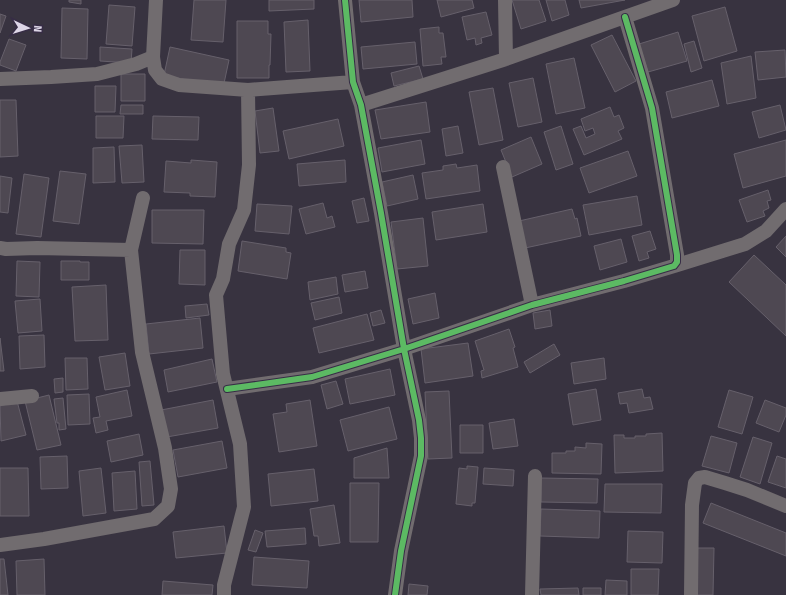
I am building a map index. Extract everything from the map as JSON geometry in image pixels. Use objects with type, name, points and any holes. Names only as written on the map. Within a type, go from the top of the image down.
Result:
[{"type":"street","points":[[156,0],[153,57],[155,70],[162,79],[179,85],[248,90],[353,82]]},
{"type":"street","points":[[345,0],[353,82],[361,105],[404,349],[419,420],[421,438],[421,456],[401,551],[395,595]]},
{"type":"street","points":[[505,0],[506,59]]},
{"type":"street","points":[[361,105],[506,59],[668,1]]},
{"type":"street","points":[[625,17],[652,108],[677,255],[677,262],[674,266]]},
{"type":"street","points":[[0,79],[43,78],[97,74],[117,70],[153,57]]},
{"type":"street","points":[[224,595],[224,585],[244,507],[240,444],[223,374],[216,295],[223,279],[229,244],[244,210],[249,165],[248,90]]},
{"type":"street","points":[[503,167],[532,304]]},
{"type":"street","points":[[0,545],[44,539],[154,519],[168,506],[171,489],[165,448],[142,352],[131,250],[143,198]]},
{"type":"street","points":[[227,389],[312,377],[404,349],[532,304],[624,281],[745,244],[766,231],[786,209]]},
{"type":"street","points":[[0,248],[131,250]]},
{"type":"street","points":[[0,399],[32,396]]},
{"type":"street","points":[[532,595],[534,476]]},
{"type":"street","points":[[691,595],[692,505],[695,483],[699,478],[705,477],[725,482],[786,506]]},
{"type":"building","points":[[69,0],[81,0],[81,4],[69,2]]},
{"type":"building","points":[[194,0],[226,0],[223,42],[191,40]]},
{"type":"building","points":[[269,0],[314,0],[314,9],[269,11]]},
{"type":"building","points":[[359,0],[412,0],[413,17],[361,22]]},
{"type":"building","points":[[437,0],[472,0],[474,8],[441,17]]},
{"type":"building","points":[[512,0],[539,0],[546,21],[521,29]]},
{"type":"building","points":[[546,0],[565,0],[569,15],[552,21]]},
{"type":"building","points":[[579,0],[625,0],[581,8]]},
{"type":"building","points":[[109,5],[135,7],[132,46],[106,44]]},
{"type":"building","points":[[725,7],[737,51],[704,61],[692,16]]},
{"type":"building","points":[[62,8],[88,9],[87,59],[61,58]]},
{"type":"building","points":[[486,12],[492,35],[481,38],[482,43],[476,45],[475,38],[467,40],[462,17]]},
{"type":"building","points":[[0,14],[6,16],[0,33]]},
{"type":"building","points":[[308,20],[310,71],[286,72],[284,22]]},
{"type":"building","points":[[237,21],[268,21],[268,34],[271,34],[269,78],[237,78]]},
{"type":"building","points":[[439,27],[439,33],[443,33],[446,57],[441,57],[442,64],[423,66],[420,29]]},
{"type":"building","points":[[678,32],[687,61],[648,72],[639,44]]},
{"type":"building","points":[[612,35],[636,81],[615,92],[591,45]]},
{"type":"building","points":[[9,39],[26,45],[16,71],[0,65]]},
{"type":"building","points":[[694,41],[702,68],[691,72],[684,44]]},
{"type":"building","points":[[415,42],[417,64],[363,69],[361,47]]},
{"type":"building","points":[[100,47],[132,49],[131,63],[100,61]]},
{"type":"building","points":[[170,47],[229,60],[223,88],[164,75]]},
{"type":"building","points":[[785,50],[786,77],[758,80],[755,52]]},
{"type":"building","points":[[751,56],[756,98],[727,104],[721,63]]},
{"type":"building","points":[[574,58],[585,108],[556,114],[546,64]]},
{"type":"building","points":[[419,66],[423,79],[394,86],[391,73]]},
{"type":"building","points":[[121,74],[145,74],[145,101],[121,101]]},
{"type":"building","points":[[533,78],[542,122],[518,127],[509,83]]},
{"type":"building","points":[[712,80],[719,106],[672,118],[666,92]]},
{"type":"building","points":[[95,86],[116,86],[115,112],[95,112]]},
{"type":"building","points":[[493,88],[503,140],[479,145],[469,92]]},
{"type":"building","points":[[0,100],[16,100],[18,156],[0,157]]},
{"type":"building","points":[[426,102],[430,132],[381,139],[375,110]]},
{"type":"building","points":[[121,105],[143,105],[143,114],[120,114]]},
{"type":"building","points":[[780,105],[786,130],[759,138],[752,112]]},
{"type":"building","points":[[610,107],[614,117],[619,115],[624,128],[618,131],[622,139],[584,155],[573,129],[581,126],[586,138],[595,134],[593,128],[585,131],[581,119]]},
{"type":"building","points":[[273,108],[279,151],[260,153],[255,111]]},
{"type":"building","points":[[96,116],[124,116],[123,138],[96,138]]},
{"type":"building","points":[[153,116],[199,117],[198,140],[152,139]]},
{"type":"building","points":[[338,119],[344,146],[289,159],[283,131]]},
{"type":"building","points":[[458,126],[463,153],[446,156],[442,129]]},
{"type":"building","points":[[561,126],[573,164],[556,170],[544,132]]},
{"type":"building","points":[[531,137],[542,164],[512,177],[501,150]]},
{"type":"building","points":[[421,140],[425,164],[382,172],[378,148]]},
{"type":"building","points":[[786,140],[786,176],[743,188],[734,154]]},
{"type":"building","points":[[142,145],[144,182],[122,183],[119,146]]},
{"type":"building","points":[[114,147],[115,182],[93,183],[93,148]]},
{"type":"building","points":[[628,151],[637,176],[589,193],[580,168]]},
{"type":"building","points":[[191,160],[217,162],[215,197],[190,196],[190,193],[164,192],[166,161],[191,163]]},
{"type":"building","points":[[345,160],[346,182],[299,186],[297,164]]},
{"type":"building","points":[[456,164],[457,168],[477,165],[480,191],[426,199],[422,173],[443,170],[443,166]]},
{"type":"building","points":[[60,171],[86,174],[79,224],[53,221]]},
{"type":"building","points":[[24,174],[49,178],[41,237],[16,234]]},
{"type":"building","points":[[413,175],[418,199],[387,206],[382,182]]},
{"type":"building","points":[[0,176],[12,178],[8,213],[0,212]]},
{"type":"building","points":[[768,190],[771,200],[767,201],[769,208],[763,211],[765,216],[747,222],[739,200]]},
{"type":"building","points":[[637,196],[642,225],[589,235],[583,205]]},
{"type":"building","points":[[364,198],[369,221],[357,223],[352,201]]},
{"type":"building","points":[[323,203],[327,218],[332,216],[335,227],[306,234],[299,209]]},
{"type":"building","points":[[257,204],[292,206],[289,234],[255,231]]},
{"type":"building","points":[[483,204],[487,232],[436,240],[432,212]]},
{"type":"building","points":[[572,209],[575,219],[577,218],[581,236],[525,248],[519,221]]},
{"type":"building","points":[[152,210],[204,210],[203,244],[152,243]]},
{"type":"building","points":[[423,218],[428,266],[397,269],[391,222]]},
{"type":"building","points":[[650,231],[656,249],[647,252],[649,258],[639,261],[632,236]]},
{"type":"building","points":[[786,236],[786,257],[776,247]]},
{"type":"building","points":[[621,239],[627,262],[600,270],[594,246]]},
{"type":"building","points":[[242,241],[286,248],[286,252],[291,253],[287,279],[238,271]]},
{"type":"building","points":[[180,250],[205,250],[205,285],[179,284]]},
{"type":"building","points":[[754,255],[786,285],[786,336],[729,282]]},
{"type":"building","points":[[17,261],[40,262],[39,297],[16,296]]},
{"type":"building","points":[[61,261],[89,262],[89,280],[61,280]]},
{"type":"building","points":[[365,271],[368,288],[345,292],[342,275]]},
{"type":"building","points":[[336,277],[338,294],[310,300],[308,282]]},
{"type":"building","points":[[106,285],[108,340],[75,341],[72,287]]},
{"type":"building","points":[[435,293],[439,318],[413,324],[408,299]]},
{"type":"building","points":[[339,297],[342,313],[315,320],[311,303]]},
{"type":"building","points":[[40,299],[42,331],[18,333],[15,301]]},
{"type":"building","points":[[207,304],[209,315],[186,318],[185,306]]},
{"type":"building","points":[[381,310],[385,323],[373,326],[370,313]]},
{"type":"building","points":[[550,310],[552,326],[535,329],[533,313]]},
{"type":"building","points":[[367,314],[374,340],[319,353],[313,328]]},
{"type":"building","points":[[200,318],[203,348],[149,354],[146,324]]},
{"type":"building","points":[[509,329],[515,347],[513,348],[518,367],[482,378],[481,371],[484,370],[475,341]]},
{"type":"building","points":[[44,335],[45,367],[20,369],[19,336]]},
{"type":"building","points":[[0,338],[4,371],[0,371]]},
{"type":"building","points":[[468,343],[473,376],[425,383],[421,349]]},
{"type":"building","points":[[554,344],[560,355],[530,373],[524,362]]},
{"type":"building","points":[[125,353],[130,386],[105,390],[99,357]]},
{"type":"building","points":[[65,358],[87,358],[88,389],[66,390]]},
{"type":"building","points":[[604,358],[606,379],[574,384],[571,363]]},
{"type":"building","points":[[212,359],[217,382],[168,392],[164,370]]},
{"type":"building","points":[[390,369],[395,395],[350,404],[345,379]]},
{"type":"building","points":[[63,378],[63,392],[55,393],[54,379]]},
{"type":"building","points":[[336,381],[343,404],[327,409],[321,385]]},
{"type":"building","points":[[596,389],[601,420],[573,425],[568,394]]},
{"type":"building","points":[[642,389],[644,398],[650,397],[653,409],[629,413],[627,403],[620,404],[618,393]]},
{"type":"building","points":[[127,390],[132,416],[106,421],[108,430],[96,433],[93,418],[100,417],[96,397]]},
{"type":"building","points":[[729,390],[753,397],[742,434],[718,427]]},
{"type":"building","points":[[449,391],[452,458],[428,459],[425,392]]},
{"type":"building","points":[[89,394],[90,424],[68,425],[67,395]]},
{"type":"building","points":[[49,395],[61,445],[37,450],[25,401]]},
{"type":"building","points":[[63,398],[66,429],[59,430],[54,399]]},
{"type":"building","points":[[213,400],[218,428],[161,438],[156,411]]},
{"type":"building","points":[[310,400],[317,446],[279,452],[273,414],[287,412],[286,404]]},
{"type":"building","points":[[765,400],[786,408],[786,415],[779,432],[756,423]]},
{"type":"building","points":[[17,401],[26,435],[1,441],[0,406]]},
{"type":"building","points":[[389,407],[397,439],[348,451],[340,420]]},
{"type":"building","points":[[514,419],[518,446],[493,449],[489,423]]},
{"type":"building","points":[[460,425],[483,425],[483,453],[460,453]]},
{"type":"building","points":[[662,433],[663,471],[615,473],[614,435],[624,435],[624,438],[635,438],[635,436],[646,436],[646,434]]},
{"type":"building","points":[[139,434],[143,455],[111,462],[107,441]]},
{"type":"building","points":[[711,436],[737,443],[729,473],[702,466]]},
{"type":"building","points":[[753,437],[772,443],[760,484],[740,477]]},
{"type":"building","points":[[222,441],[227,468],[178,477],[173,450]]},
{"type":"building","points":[[586,443],[602,444],[601,474],[552,473],[552,453],[566,453],[566,451],[575,451],[575,447],[586,448]]},
{"type":"building","points":[[387,448],[389,478],[354,478],[354,458]]},
{"type":"building","points":[[67,456],[68,488],[41,489],[40,457]]},
{"type":"building","points":[[777,456],[786,459],[786,488],[768,482]]},
{"type":"building","points":[[150,461],[154,505],[142,506],[139,462]]},
{"type":"building","points":[[467,466],[478,467],[475,503],[472,503],[472,506],[456,504],[459,468],[467,469]]},
{"type":"building","points":[[0,468],[28,468],[29,516],[0,516]]},
{"type":"building","points":[[101,468],[106,513],[83,516],[79,471]]},
{"type":"building","points":[[484,468],[514,470],[513,486],[483,484]]},
{"type":"building","points":[[314,469],[318,501],[271,506],[268,474]]},
{"type":"building","points":[[135,471],[137,509],[114,511],[112,473]]},
{"type":"building","points":[[541,478],[598,479],[597,503],[541,502]]},
{"type":"building","points":[[350,483],[379,483],[378,542],[350,542]]},
{"type":"building","points":[[605,484],[662,484],[661,513],[604,512]]},
{"type":"building","points":[[711,503],[786,533],[786,556],[703,523]]},
{"type":"building","points":[[334,505],[340,543],[319,546],[318,536],[314,536],[310,509]]},
{"type":"building","points":[[541,509],[600,511],[599,538],[540,536]]},
{"type":"building","points":[[224,526],[227,553],[176,558],[173,532]]},
{"type":"building","points":[[305,528],[306,544],[267,547],[265,531]]},
{"type":"building","points":[[255,530],[263,533],[256,552],[248,550]]},
{"type":"building","points":[[628,531],[663,532],[662,563],[627,562]]},
{"type":"building","points":[[692,548],[714,548],[713,595],[691,595]]},
{"type":"building","points":[[254,557],[309,561],[307,588],[252,585]]},
{"type":"building","points":[[0,559],[4,559],[8,595],[0,595]]},
{"type":"building","points":[[44,559],[45,595],[17,595],[16,561]]},
{"type":"building","points":[[631,569],[659,569],[658,595],[631,595]]},
{"type":"building","points":[[606,580],[627,581],[627,595],[605,595]]},
{"type":"building","points":[[163,581],[213,585],[212,595],[162,595]]},
{"type":"building","points":[[409,584],[428,586],[427,595],[408,595]]},
{"type":"building","points":[[578,588],[579,595],[541,595],[540,589]]},
{"type":"building","points":[[583,588],[601,588],[601,595],[583,595]]},
{"type":"cycle path","points":[[345,0],[353,82],[361,105],[404,349],[419,420],[421,438],[421,456],[401,551],[395,595]]},
{"type":"cycle path","points":[[227,389],[312,377],[404,349],[532,305],[624,281],[674,266],[677,262],[677,255],[652,108],[625,17]]}]
